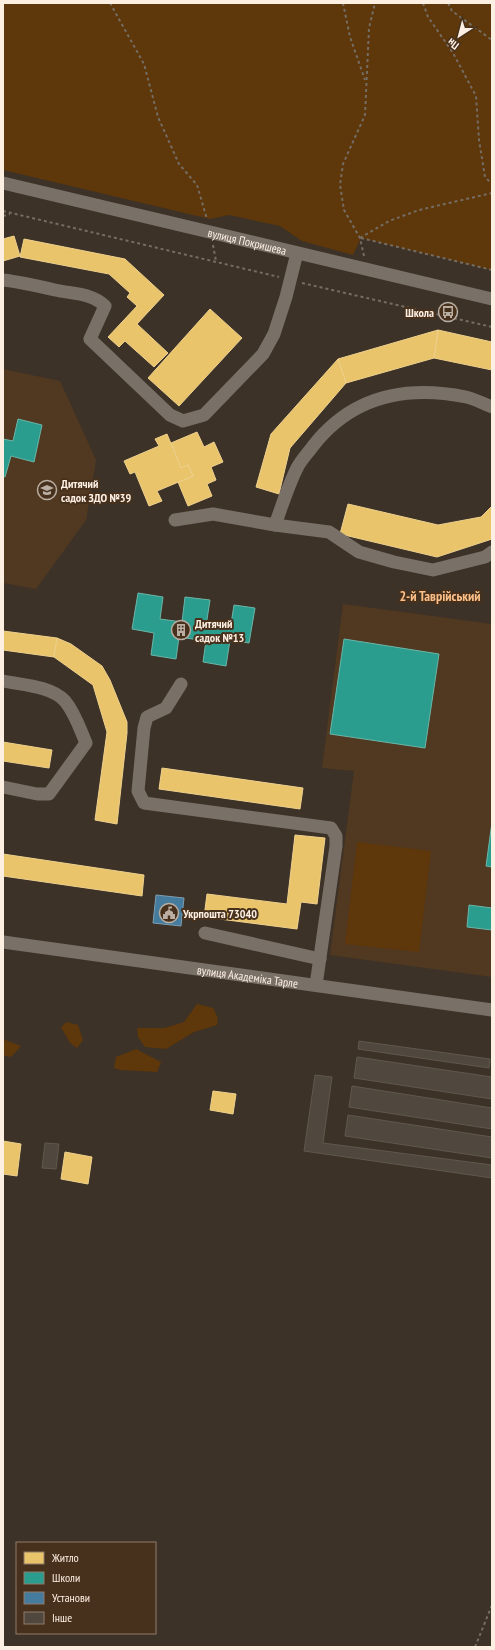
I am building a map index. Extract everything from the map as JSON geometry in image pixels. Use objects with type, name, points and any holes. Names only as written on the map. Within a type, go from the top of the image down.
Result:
[{"type":"street","name":"вулиця Покришева","points":[[3,183],[492,299]]},
{"type":"street","points":[[3,280],[26,282],[57,290],[86,295],[100,301],[105,306],[90,339],[170,415],[183,421],[204,415],[263,354],[274,334],[291,280],[297,253]]},
{"type":"street","points":[[275,525],[297,467],[326,431],[347,413],[367,402],[392,396],[424,392],[468,397],[492,407]]},
{"type":"street","points":[[175,520],[213,514],[275,525],[329,532],[359,552],[394,562],[433,570],[485,557],[492,552]]},
{"type":"street","points":[[3,681],[49,691],[64,700],[77,719],[86,743],[49,794],[37,794],[3,787]]},
{"type":"street","points":[[181,684],[166,708],[147,717],[144,728],[138,791],[144,803],[331,828],[336,836],[336,846],[316,985]]},
{"type":"street","points":[[205,933],[320,959]]},
{"type":"street","name":"вулиця Академіка Тарле","points":[[3,942],[492,1010]]},
{"type":"path","points":[[110,3],[144,64],[158,117],[179,164],[197,186],[211,233],[216,261]]},
{"type":"path","points":[[343,3],[350,37],[366,82]]},
{"type":"path","points":[[364,269],[364,253],[360,238],[344,210],[340,185],[343,164],[365,115],[369,28],[375,3]]},
{"type":"path","points":[[423,3],[428,17],[453,53],[476,96],[479,140],[485,177],[492,184]]},
{"type":"path","points":[[448,3],[452,10],[492,40]]},
{"type":"path","points":[[360,238],[389,221],[419,210],[492,193]]},
{"type":"path","points":[[3,211],[492,327]]},
{"type":"path","points":[[3,216],[11,213]]},
{"type":"path","points":[[360,238],[492,270]]},
{"type":"path","points":[[475,1647],[492,1605]]},
{"type":"shaded area","points":[[3,3],[492,3],[492,270],[361,238],[353,255],[302,241],[280,226],[229,215],[210,219],[3,170]]},
{"type":"shaded area","name":"Дитячий садок ЗДО №39","points":[[3,369],[60,381],[96,460],[86,520],[36,589],[3,583]]},
{"type":"shaded area","points":[[343,604],[492,624],[492,977],[330,955],[354,771],[322,768]]},
{"type":"shaded area","points":[[357,842],[431,851],[419,952],[345,944]]},
{"type":"shaded area","points":[[197,1004],[213,1008],[218,1018],[217,1025],[194,1032],[166,1049],[145,1047],[138,1037],[137,1028],[165,1028],[184,1022]]},
{"type":"shaded area","points":[[67,1022],[78,1025],[83,1040],[77,1048],[70,1043],[61,1027]]},
{"type":"shaded area","points":[[3,1039],[21,1046],[11,1057],[3,1055]]},
{"type":"shaded area","points":[[136,1049],[161,1062],[157,1072],[121,1070],[114,1068],[116,1057]]},
{"type":"building: Житло","points":[[14,236],[20,256],[3,261],[3,239]]},
{"type":"building: Житло","points":[[24,239],[125,259],[164,295],[137,324],[168,353],[154,367],[125,341],[119,347],[108,337],[137,306],[127,297],[130,293],[109,274],[20,257]]},
{"type":"building: Житло","points":[[210,309],[242,338],[179,406],[148,378]]},
{"type":"building: Житло","points":[[438,330],[492,342],[492,370],[434,358]]},
{"type":"building: Житло","points":[[438,330],[434,358],[346,383],[338,359]]},
{"type":"building: Житло","points":[[338,359],[346,383],[290,448],[279,494],[256,487],[271,434]]},
{"type":"building: Житло","points":[[197,432],[204,447],[214,442],[223,462],[211,467],[216,480],[207,484],[212,496],[188,506],[178,482],[193,476],[188,465],[181,468],[171,443]]},
{"type":"building: Житло","points":[[167,434],[181,468],[188,465],[193,476],[157,491],[162,501],[149,506],[135,472],[130,474],[124,461],[159,446],[155,439]]},
{"type":"building: Житло","points":[[348,504],[438,525],[481,517],[492,506],[492,539],[437,557],[340,534]]},
{"type":"building: Житло","points":[[3,631],[57,638],[54,657],[3,650]]},
{"type":"building: Житло","points":[[57,638],[71,644],[102,666],[110,680],[127,722],[117,824],[95,820],[107,732],[93,685],[54,657]]},
{"type":"building: Житло","points":[[3,742],[52,750],[49,768],[3,761]]},
{"type":"building: Житло","points":[[162,768],[303,788],[300,809],[159,789]]},
{"type":"building: Житло","points":[[295,835],[325,838],[317,904],[301,902],[297,929],[204,917],[207,894],[287,904]]},
{"type":"building: Житло","points":[[3,854],[144,875],[142,896],[3,876]]},
{"type":"building: Житло","points":[[213,1091],[236,1094],[233,1114],[210,1110]]},
{"type":"building: Житло","points":[[3,1141],[21,1144],[17,1176],[3,1174]]},
{"type":"building: Житло","points":[[65,1152],[92,1157],[88,1184],[61,1179]]},
{"type":"building: Школи","points":[[18,419],[42,425],[34,462],[11,456],[5,477],[3,476],[3,439],[13,441]]},
{"type":"building: Школи","name":"Дитячий садок №13","points":[[138,593],[163,597],[160,619],[182,622],[185,597],[210,600],[206,626],[230,630],[234,605],[255,608],[249,643],[230,640],[226,666],[203,662],[206,641],[179,637],[176,659],[151,655],[154,633],[132,629]]},
{"type":"building: Школи","points":[[344,639],[439,654],[425,748],[330,734]]},
{"type":"building: Школи","points":[[492,822],[492,867],[486,866]]},
{"type":"building: Школи","points":[[469,905],[492,908],[492,930],[467,927]]},
{"type":"building: Установи","points":[[156,895],[184,898],[181,926],[153,923]]},
{"type":"building: Інше","points":[[359,1041],[490,1059],[489,1068],[358,1049]]},
{"type":"building: Інше","points":[[357,1057],[492,1077],[492,1099],[354,1078]]},
{"type":"building: Інше","points":[[315,1075],[332,1077],[323,1143],[492,1165],[492,1178],[304,1151]]},
{"type":"building: Інше","points":[[352,1086],[492,1108],[492,1129],[349,1107]]},
{"type":"building: Інше","points":[[348,1115],[492,1137],[492,1158],[345,1136]]},
{"type":"building: Інше","points":[[45,1143],[59,1144],[56,1169],[42,1168]]},
{"type":"place","name":"Школа","points":[[448,312]]},
{"type":"place","name":"Дитячий садок ЗДО №39","points":[[47,490]]},
{"type":"place","name":"Дитячий садок №13","points":[[181,630]]},
{"type":"place","name":"Укрпошта 73040","points":[[169,913]]},
{"type":"district","name":"2-й Таврійський","points":[[440,596]]}]
